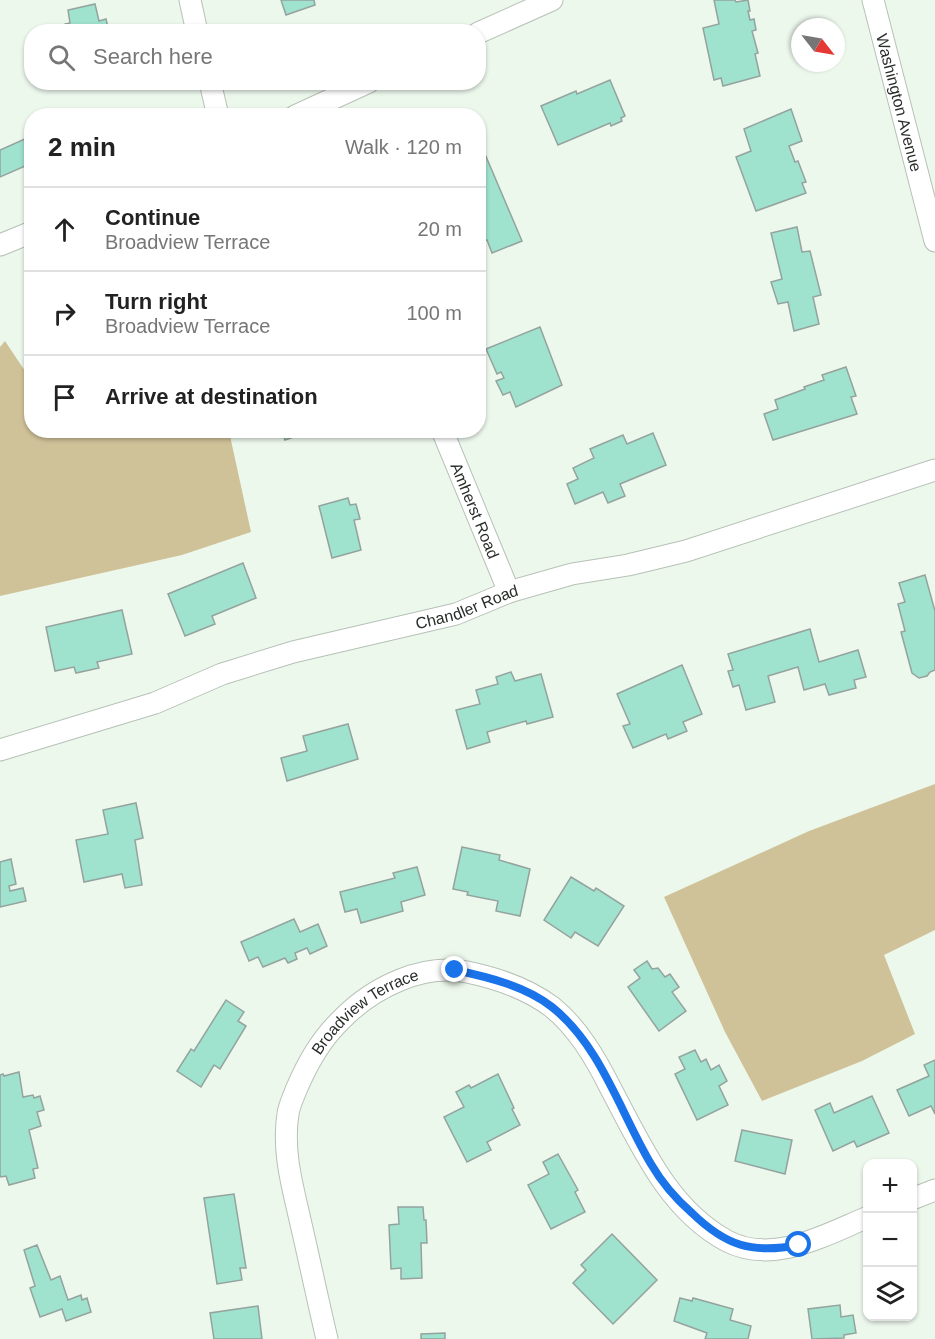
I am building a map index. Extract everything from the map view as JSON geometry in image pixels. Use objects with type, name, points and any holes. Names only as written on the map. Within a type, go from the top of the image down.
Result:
[{"type":"street","points":[[190,0],[195,24]]},
{"type":"street","points":[[486,29],[552,0]]},
{"type":"street","name":"Washington Avenue","points":[[873,0],[935,241]]},
{"type":"street","points":[[212,90],[216,108]]},
{"type":"street","points":[[334,107],[358,90]]},
{"type":"street","points":[[0,245],[24,235]]},
{"type":"street","name":"Amherst Road","points":[[445,438],[509,592]]},
{"type":"street","name":"Chandler Road","points":[[0,750],[155,703],[222,674],[293,652],[456,614],[509,592],[572,574],[628,565],[686,551],[935,470]]},
{"type":"street","name":"Broadview Terrace","points":[[327,1339],[289,1168],[285,1140],[288,1110],[303,1072],[320,1042],[344,1016],[371,994],[398,981],[432,971],[455,970],[484,976],[528,992],[552,1007],[581,1037],[600,1066],[651,1165],[675,1198],[710,1231],[730,1242],[752,1249],[776,1250],[799,1245],[863,1219]]},
{"type":"street","points":[[917,1197],[935,1190]]},
{"type":"shaded area","points":[[5,341],[24,370],[24,438],[231,438],[251,532],[182,555],[0,596],[0,347]]},
{"type":"shaded area","points":[[935,784],[935,930],[884,955],[915,1034],[862,1061],[762,1101],[725,1032],[664,897],[809,831]]},
{"type":"building","points":[[281,0],[314,0],[315,5],[286,15]]},
{"type":"building","points":[[714,0],[735,0],[736,2],[748,0],[750,20],[754,19],[756,30],[752,31],[758,53],[755,54],[760,76],[723,86],[721,78],[714,80],[703,28],[719,24]]},
{"type":"building","points":[[95,4],[99,21],[106,19],[107,24],[65,24],[70,23],[68,10]]},
{"type":"building","points":[[610,80],[625,116],[621,118],[622,121],[611,126],[610,123],[558,145],[541,106]]},
{"type":"building","points":[[791,109],[802,141],[789,146],[806,182],[802,183],[806,193],[756,211],[736,157],[751,151],[744,129]]},
{"type":"building","points":[[24,139],[24,166],[0,177],[0,150]]},
{"type":"building","points":[[486,156],[522,241],[492,253],[487,240]]},
{"type":"building","points":[[797,227],[802,252],[810,251],[821,295],[813,297],[819,324],[794,331],[788,302],[778,304],[771,282],[782,279],[771,233]]},
{"type":"building","points":[[540,327],[562,385],[516,407],[510,392],[503,395],[496,381],[504,378],[501,372],[497,374],[486,349]]},
{"type":"building","points":[[846,367],[856,396],[851,397],[857,414],[773,440],[764,414],[778,409],[775,400],[824,380],[822,375]]},
{"type":"building","points":[[653,433],[666,465],[620,484],[625,496],[608,503],[603,492],[575,504],[567,484],[578,479],[573,468],[594,458],[590,449],[623,435],[627,444]]},
{"type":"building","points":[[348,498],[350,505],[356,504],[360,519],[354,520],[361,550],[332,558],[319,506]]},
{"type":"building","points":[[243,563],[256,598],[212,616],[215,624],[185,636],[168,594]]},
{"type":"building","points":[[925,575],[935,611],[935,670],[919,678],[912,673],[901,632],[905,631],[898,604],[905,602],[899,583]]},
{"type":"building","points":[[122,610],[132,654],[97,662],[99,668],[76,673],[74,667],[55,671],[46,627]]},
{"type":"building","points":[[810,629],[819,662],[858,650],[866,677],[854,680],[856,688],[829,695],[825,684],[804,690],[798,667],[768,676],[775,702],[746,710],[739,685],[733,687],[728,671],[733,670],[728,654]]},
{"type":"building","points":[[682,665],[702,714],[683,722],[687,731],[668,739],[666,734],[633,748],[623,726],[630,724],[617,694]]},
{"type":"building","points":[[511,672],[515,681],[541,674],[553,717],[527,724],[526,721],[487,732],[490,742],[467,749],[456,710],[480,704],[476,690],[498,684],[496,677]]},
{"type":"building","points":[[348,724],[358,759],[287,781],[281,758],[307,751],[303,736]]},
{"type":"building","points":[[136,803],[143,838],[135,840],[142,885],[125,888],[122,874],[84,882],[76,840],[108,834],[103,810]]},
{"type":"building","points":[[462,847],[500,855],[499,860],[530,869],[520,916],[496,911],[498,901],[467,895],[468,892],[453,889]]},
{"type":"building","points":[[11,859],[16,884],[9,886],[10,891],[23,888],[26,901],[0,907],[0,862]]},
{"type":"building","points":[[417,867],[425,895],[401,902],[403,911],[361,923],[357,909],[345,912],[340,892],[395,878],[393,873]]},
{"type":"building","points":[[571,877],[594,891],[596,888],[624,906],[598,946],[575,932],[571,938],[544,920]]},
{"type":"building","points":[[294,919],[300,932],[318,924],[327,946],[310,954],[307,948],[295,953],[297,959],[288,963],[285,958],[263,967],[258,957],[249,961],[241,942]]},
{"type":"building","points":[[647,961],[652,969],[658,968],[665,977],[670,974],[679,987],[672,992],[686,1011],[659,1031],[628,987],[640,978],[634,970]]},
{"type":"building","points":[[226,1000],[244,1012],[238,1021],[246,1026],[220,1069],[214,1065],[201,1087],[177,1071],[191,1049],[194,1051]]},
{"type":"building","points":[[695,1050],[701,1062],[706,1059],[711,1070],[719,1065],[727,1081],[719,1086],[728,1105],[697,1120],[675,1074],[685,1069],[679,1057]]},
{"type":"building","points":[[935,1060],[935,1114],[931,1106],[909,1116],[897,1090],[929,1076],[924,1065]]},
{"type":"building","points":[[19,1072],[23,1097],[40,1096],[44,1110],[37,1112],[41,1126],[29,1130],[38,1168],[33,1169],[35,1178],[9,1185],[6,1176],[1,1177],[0,1175],[0,1075]]},
{"type":"building","points":[[498,1074],[520,1125],[487,1142],[491,1150],[467,1162],[444,1117],[464,1107],[456,1092],[469,1085],[471,1088]]},
{"type":"building","points":[[872,1096],[889,1133],[857,1147],[854,1141],[833,1151],[815,1110],[830,1103],[834,1113]]},
{"type":"building","points":[[742,1130],[792,1140],[785,1174],[735,1161]]},
{"type":"building","points":[[558,1154],[578,1190],[575,1192],[585,1212],[551,1229],[528,1185],[549,1174],[543,1162]]},
{"type":"building","points":[[234,1194],[246,1268],[240,1268],[242,1280],[217,1284],[204,1198]]},
{"type":"building","points":[[398,1207],[423,1207],[427,1243],[421,1243],[422,1278],[401,1279],[401,1268],[391,1269],[389,1225],[399,1224]]},
{"type":"building","points":[[612,1234],[657,1280],[613,1324],[573,1283],[586,1270],[581,1265]]},
{"type":"building","points":[[37,1245],[51,1280],[60,1276],[68,1300],[81,1295],[82,1300],[87,1298],[91,1312],[66,1321],[62,1309],[40,1317],[30,1288],[35,1286],[24,1250]]},
{"type":"building","points":[[680,1298],[692,1301],[693,1298],[733,1309],[730,1320],[751,1326],[748,1339],[705,1339],[707,1333],[674,1321]]},
{"type":"building","points":[[840,1305],[841,1317],[853,1315],[856,1333],[844,1335],[844,1338],[812,1339],[808,1309]]},
{"type":"building","points":[[258,1306],[262,1339],[214,1339],[210,1313]]},
{"type":"building","points":[[445,1333],[445,1339],[421,1339],[421,1334]]},
{"type":"route","points":[[455,970],[484,976],[528,992],[552,1007],[581,1037],[600,1066],[651,1165],[675,1198],[710,1231],[730,1242],[752,1249],[776,1250],[799,1245]]}]
